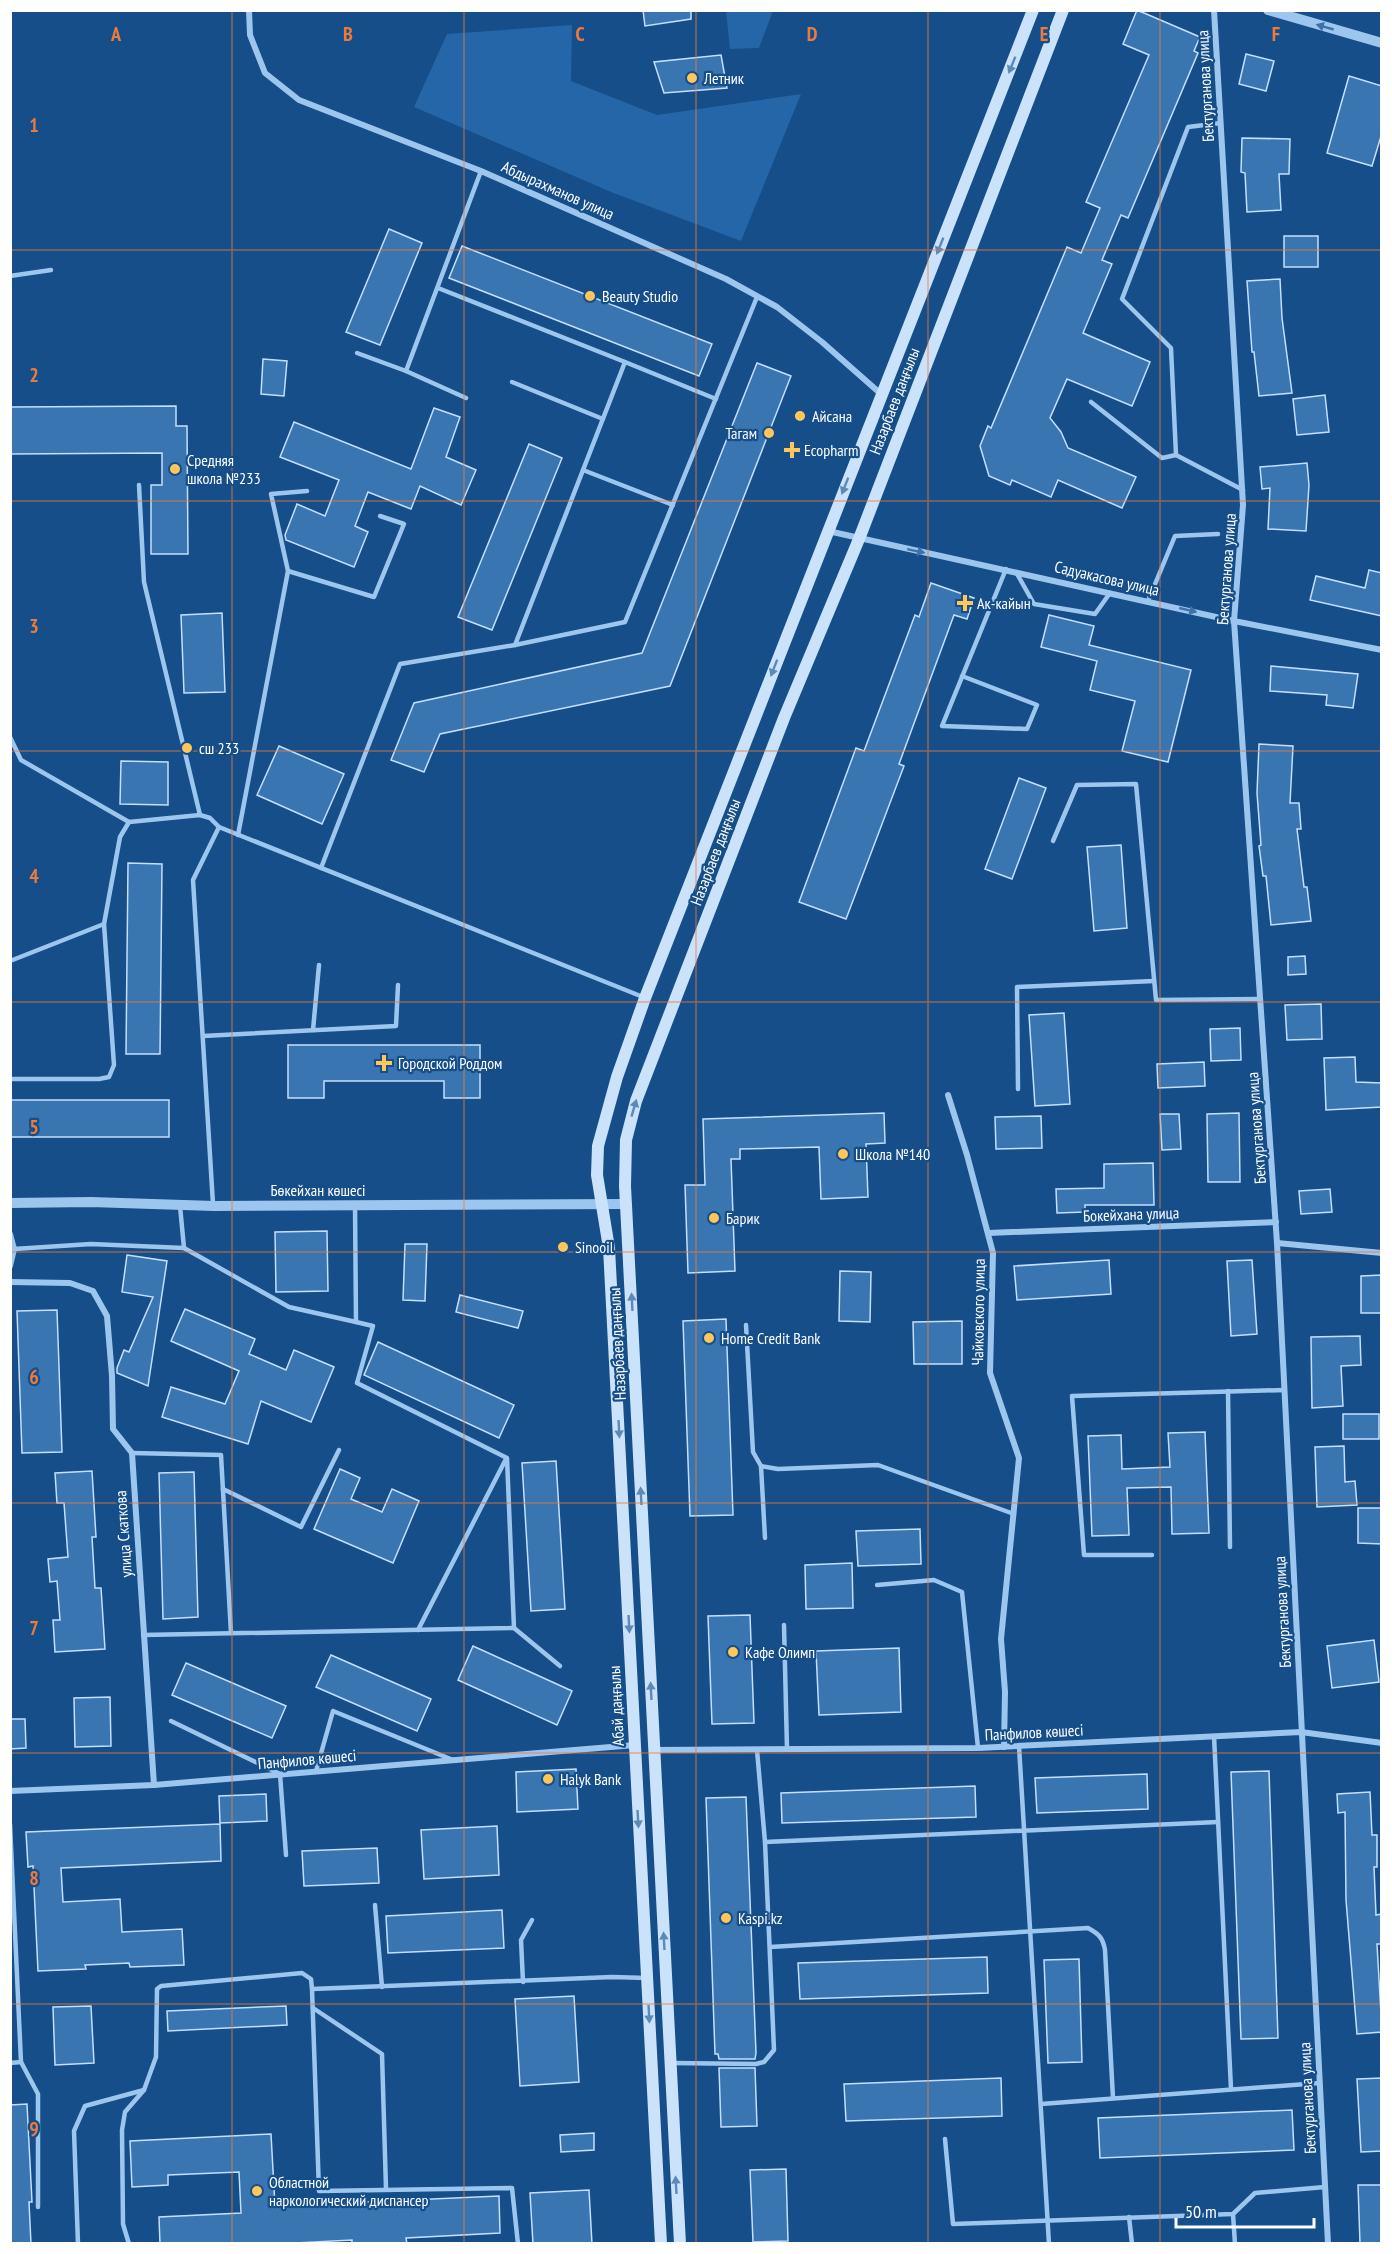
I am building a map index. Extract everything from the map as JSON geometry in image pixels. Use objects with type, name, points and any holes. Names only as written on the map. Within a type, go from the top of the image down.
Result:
[{"type":"main road","name":"Назарбаев даңғылы","points":[[602,1204],[597,1175],[598,1146],[616,1077],[1033,10]]},
{"type":"main road","name":"Назарбаев даңғылы","points":[[654,1749],[626,1204],[625,1152],[636,1101],[780,729],[858,539],[1063,10]]},
{"type":"main road","name":"Абай даңғылы","points":[[602,1204],[609,1248],[661,2244]]},
{"type":"main road","points":[[654,1749],[680,2244]]},
{"type":"street","name":"Абдырахманов улица","points":[[249,10],[250,35],[265,73],[299,100],[481,171],[726,279],[777,308],[822,342],[881,394]]},
{"type":"street","name":"Бектурганова улица","points":[[1214,10],[1243,490],[1234,621],[1276,1222],[1328,2244]]},
{"type":"street","points":[[1268,10],[1382,43]]},
{"type":"street","name":"Садуакасова улица","points":[[828,531],[1234,621],[1382,650]]},
{"type":"street","name":"Чайковского улица","points":[[948,1095],[968,1155],[993,1252],[990,1373],[1019,1458],[1001,1639],[1005,1692],[1004,1747]]},
{"type":"street","name":"Бөкейхан көшесі","points":[[10,1203],[213,1206],[626,1204]]},
{"type":"street","name":"Бокейхана улица","points":[[988,1233],[1276,1222]]},
{"type":"street","points":[[10,1234],[14,1249],[10,1266]]},
{"type":"street","points":[[1277,1243],[1382,1252]]},
{"type":"street","points":[[10,1282],[70,1283],[93,1291],[106,1316],[112,1376],[113,1429],[132,1454]]},
{"type":"street","name":"улица Скаткова","points":[[132,1454],[154,1785]]},
{"type":"street","name":"Панфилов көшесі","points":[[654,1749],[978,1748],[1301,1732],[1382,1743]]},
{"type":"street","name":"Панфилов көшесі","points":[[10,1791],[154,1785],[635,1745]]},
{"type":"lane","points":[[1176,455],[1171,348],[1122,299],[1188,127],[1221,123]]},
{"type":"lane","points":[[406,371],[481,171]]},
{"type":"lane","points":[[10,276],[51,270]]},
{"type":"lane","points":[[438,288],[716,399]]},
{"type":"lane","points":[[321,868],[400,664],[515,645],[625,622],[757,297]]},
{"type":"lane","points":[[357,353],[406,371],[466,398]]},
{"type":"lane","points":[[515,645],[625,362]]},
{"type":"lane","points":[[512,382],[603,419]]},
{"type":"lane","points":[[1091,402],[1162,458],[1176,455],[1243,490]]},
{"type":"lane","points":[[583,470],[673,505]]},
{"type":"lane","points":[[139,485],[144,582],[200,815]]},
{"type":"lane","points":[[238,834],[288,571],[272,494],[307,490]]},
{"type":"lane","points":[[288,571],[374,597],[404,524],[380,516]]},
{"type":"lane","points":[[1148,601],[1175,536],[1218,534]]},
{"type":"lane","points":[[962,676],[1037,705],[1027,729],[942,726],[962,676],[1006,570]]},
{"type":"lane","points":[[1016,572],[1034,604],[1095,614],[1110,593]]},
{"type":"lane","points":[[10,737],[21,760],[129,822],[200,815],[210,818],[219,827],[645,998]]},
{"type":"lane","points":[[1053,841],[1077,785],[1136,784],[1156,1000],[1260,999]]},
{"type":"lane","points":[[10,1079],[109,1077],[114,1065],[104,924],[120,837],[129,822]]},
{"type":"lane","points":[[213,1206],[193,880],[219,827]]},
{"type":"lane","points":[[10,961],[104,924]]},
{"type":"lane","points":[[313,1030],[319,965]]},
{"type":"lane","points":[[1018,1089],[1017,987],[1154,981]]},
{"type":"lane","points":[[203,1036],[396,1026],[398,985]]},
{"type":"lane","points":[[180,1205],[184,1248]]},
{"type":"lane","points":[[356,1205],[356,1322]]},
{"type":"lane","points":[[14,1249],[91,1244],[184,1248],[289,1307],[373,1326],[357,1383],[507,1458]]},
{"type":"lane","points":[[747,1325],[753,1452],[761,1466],[765,1538]]},
{"type":"lane","points":[[1152,1555],[1084,1555],[1072,1396],[1284,1390]]},
{"type":"lane","points":[[1228,1391],[1230,1547]]},
{"type":"lane","points":[[223,1489],[301,1527],[339,1450]]},
{"type":"lane","points":[[132,1454],[221,1455],[231,1634]]},
{"type":"lane","points":[[507,1458],[514,1629]]},
{"type":"lane","points":[[418,1630],[507,1458]]},
{"type":"lane","points":[[761,1466],[778,1469],[878,1465],[1014,1514]]},
{"type":"lane","points":[[878,1585],[934,1580],[962,1592],[978,1748]]},
{"type":"lane","points":[[784,1625],[787,1749]]},
{"type":"lane","points":[[143,1635],[514,1629],[560,1666]]},
{"type":"lane","points":[[316,1772],[333,1711],[454,1760]]},
{"type":"lane","points":[[171,1721],[280,1774],[286,1855]]},
{"type":"lane","points":[[1214,1737],[1231,2089]]},
{"type":"lane","points":[[1019,1746],[1049,2244]]},
{"type":"lane","points":[[670,2062],[756,2064],[769,2058],[774,2050],[765,1842],[757,1750]]},
{"type":"lane","points":[[765,1842],[1218,1822]]},
{"type":"lane","points":[[10,1824],[21,2062],[38,2094],[38,2207]]},
{"type":"lane","points":[[375,1905],[382,1987]]},
{"type":"lane","points":[[523,1982],[521,1940],[532,1920]]},
{"type":"lane","points":[[770,1947],[1088,1928],[1098,1933],[1104,1940],[1113,2098]]},
{"type":"lane","points":[[129,2244],[123,2224],[122,2130],[125,2112],[144,2090],[156,2057],[156,1989],[161,1986],[302,1973],[311,1979],[312,1989],[319,2191],[512,2188],[518,2244]]},
{"type":"lane","points":[[312,1989],[612,1977],[647,1978]]},
{"type":"lane","points":[[313,2008],[382,2054],[386,2190]]},
{"type":"lane","points":[[10,2062],[21,2062]]},
{"type":"lane","points":[[1041,2104],[1320,2083]]},
{"type":"lane","points":[[78,2244],[75,2131],[85,2106],[144,2090]]},
{"type":"lane","points":[[945,2139],[953,2224],[1233,2214],[1255,2193],[1325,2187]]},
{"type":"lane","points":[[1233,2214],[1235,2244]]},
{"type":"lane","points":[[1129,2217],[1132,2244]]},
{"type":"shaded area","points":[[726,11],[773,11],[759,48],[730,49]]},
{"type":"shaded area","points":[[572,25],[571,81],[657,115],[801,94],[741,241],[611,192],[414,107],[447,34]]},
{"type":"building","points":[[643,10],[691,10],[691,19],[645,26]]},
{"type":"building","points":[[1137,10],[1200,37],[1194,51],[1198,53],[1128,218],[1121,215],[1102,260],[1112,264],[1083,333],[1150,362],[1132,406],[1067,379],[1050,418],[1061,432],[1068,448],[1136,477],[1122,508],[1058,480],[1051,497],[1012,480],[1010,485],[989,476],[980,446],[988,426],[991,428],[1067,247],[1081,253],[1100,208],[1086,202],[1149,55],[1123,44]]},
{"type":"building","points":[[1246,54],[1274,61],[1266,91],[1239,84]]},
{"type":"building","name":"Летник","points":[[721,55],[727,88],[664,93],[654,62]]},
{"type":"building","points":[[1349,76],[1382,86],[1382,133],[1372,166],[1327,153]]},
{"type":"building","points":[[1242,138],[1290,139],[1289,174],[1279,174],[1281,210],[1247,212],[1245,173],[1241,172]]},
{"type":"building","points":[[389,229],[422,243],[380,345],[346,332]]},
{"type":"building","points":[[1284,236],[1318,236],[1318,267],[1284,267]]},
{"type":"building","points":[[462,246],[712,344],[699,376],[449,278]]},
{"type":"building","points":[[1280,279],[1282,318],[1292,393],[1259,396],[1254,352],[1252,352],[1247,281]]},
{"type":"building","points":[[263,359],[287,361],[284,396],[261,394]]},
{"type":"building","points":[[757,363],[791,376],[670,686],[440,734],[424,772],[391,760],[414,703],[642,653]]},
{"type":"building","points":[[1325,395],[1329,432],[1297,435],[1293,399]]},
{"type":"building","name":"Средняя школа №233","points":[[176,406],[176,426],[187,426],[188,554],[151,554],[151,485],[162,485],[162,453],[10,454],[10,407]]},
{"type":"building","points":[[434,408],[460,417],[446,457],[476,470],[461,505],[420,486],[411,509],[368,492],[355,526],[368,532],[354,567],[286,540],[285,535],[297,504],[325,516],[339,480],[280,457],[294,422],[411,469]]},
{"type":"building","points":[[529,444],[562,458],[492,630],[458,617]]},
{"type":"building","points":[[1307,463],[1309,485],[1306,531],[1268,529],[1270,488],[1262,489],[1260,467]]},
{"type":"building","points":[[1369,570],[1382,573],[1382,616],[1310,600],[1316,576],[1365,588]]},
{"type":"building","points":[[931,583],[974,598],[967,619],[954,615],[899,764],[904,766],[846,919],[799,902],[856,748],[864,751],[915,615],[919,617]]},
{"type":"building","points":[[222,613],[225,692],[184,693],[181,615]]},
{"type":"building","points":[[1049,615],[1094,626],[1089,645],[1191,670],[1168,762],[1122,751],[1135,701],[1090,690],[1097,661],[1041,647]]},
{"type":"building","points":[[1271,666],[1358,674],[1353,708],[1326,705],[1327,695],[1270,691]]},
{"type":"building","points":[[1259,744],[1293,746],[1290,803],[1299,803],[1301,829],[1297,829],[1304,887],[1307,887],[1311,921],[1271,925],[1266,876],[1263,876],[1259,846],[1261,845],[1257,793]]},
{"type":"building","points":[[279,746],[344,774],[322,824],[257,795]]},
{"type":"building","points":[[121,761],[168,762],[168,805],[120,804]]},
{"type":"building","points":[[1019,778],[1046,788],[1012,879],[985,869]]},
{"type":"building","points":[[1121,845],[1127,928],[1094,931],[1087,847]]},
{"type":"building","points":[[128,863],[162,864],[160,1054],[126,1054]]},
{"type":"building","points":[[1305,956],[1306,974],[1288,975],[1288,957]]},
{"type":"building","points":[[1321,1004],[1322,1039],[1287,1040],[1285,1005]]},
{"type":"building","points":[[1064,1013],[1070,1104],[1035,1106],[1029,1015]]},
{"type":"building","points":[[1240,1028],[1241,1060],[1211,1061],[1210,1029]]},
{"type":"building","name":"Городской Роддом","points":[[288,1045],[480,1045],[480,1098],[444,1098],[444,1081],[324,1081],[324,1098],[288,1098]]},
{"type":"building","points":[[1355,1057],[1356,1082],[1382,1083],[1382,1107],[1326,1110],[1324,1058]]},
{"type":"building","points":[[1204,1062],[1205,1086],[1158,1088],[1157,1064]]},
{"type":"building","points":[[10,1100],[169,1100],[169,1137],[10,1137]]},
{"type":"building","name":"Школа №140","points":[[884,1113],[885,1143],[866,1144],[868,1197],[821,1199],[819,1147],[740,1149],[740,1159],[731,1159],[735,1271],[688,1273],[685,1185],[705,1185],[703,1119]]},
{"type":"building","points":[[1239,1113],[1240,1182],[1208,1182],[1207,1114]]},
{"type":"building","points":[[1160,1114],[1179,1114],[1181,1149],[1162,1150]]},
{"type":"building","points":[[1041,1116],[1042,1148],[996,1149],[995,1117]]},
{"type":"building","points":[[1153,1163],[1154,1205],[1085,1205],[1085,1212],[1057,1213],[1056,1189],[1104,1188],[1104,1164]]},
{"type":"building","points":[[1330,1189],[1332,1212],[1301,1214],[1299,1191]]},
{"type":"building","points":[[327,1231],[328,1291],[276,1292],[275,1232]]},
{"type":"building","points":[[405,1244],[427,1244],[425,1301],[403,1300]]},
{"type":"building","points":[[127,1255],[167,1261],[148,1386],[117,1373],[124,1350],[129,1352],[153,1297],[122,1292]]},
{"type":"building","points":[[1109,1260],[1111,1294],[1017,1300],[1014,1266]]},
{"type":"building","points":[[1252,1260],[1257,1334],[1231,1336],[1227,1261]]},
{"type":"building","points":[[840,1271],[871,1272],[870,1322],[839,1321]]},
{"type":"building","points":[[1382,1275],[1382,1313],[1361,1313],[1361,1276]]},
{"type":"building","points":[[460,1295],[523,1311],[518,1328],[456,1312]]},
{"type":"building","points":[[185,1309],[255,1339],[249,1354],[286,1370],[294,1350],[334,1367],[311,1422],[261,1401],[248,1444],[162,1417],[171,1387],[225,1404],[239,1371],[171,1341]]},
{"type":"building","points":[[57,1310],[62,1452],[22,1453],[17,1311]]},
{"type":"building","points":[[726,1319],[733,1515],[690,1516],[683,1321]]},
{"type":"building","points":[[962,1321],[962,1364],[914,1364],[913,1322]]},
{"type":"building","points":[[1360,1336],[1361,1365],[1341,1366],[1343,1406],[1312,1408],[1311,1337]]},
{"type":"building","points":[[378,1342],[514,1405],[499,1438],[364,1375]]},
{"type":"building","points":[[1343,1414],[1379,1414],[1379,1439],[1343,1439]]},
{"type":"building","points":[[1205,1432],[1209,1533],[1172,1534],[1171,1487],[1127,1488],[1129,1535],[1092,1536],[1088,1436],[1121,1435],[1122,1469],[1170,1467],[1168,1433]]},
{"type":"building","points":[[1344,1446],[1345,1482],[1355,1481],[1357,1505],[1317,1507],[1315,1447]]},
{"type":"building","points":[[556,1461],[565,1609],[531,1611],[522,1463]]},
{"type":"building","points":[[340,1469],[360,1478],[351,1499],[382,1512],[392,1489],[419,1501],[393,1563],[314,1529]]},
{"type":"building","points":[[92,1471],[96,1537],[92,1537],[95,1588],[101,1588],[105,1649],[55,1652],[53,1620],[60,1620],[57,1581],[50,1582],[48,1559],[68,1557],[64,1503],[57,1503],[55,1473]]},
{"type":"building","points":[[194,1472],[198,1617],[163,1619],[159,1473]]},
{"type":"building","points":[[1358,1508],[1382,1508],[1382,1544],[1358,1543]]},
{"type":"building","points":[[920,1529],[921,1564],[858,1566],[856,1531]]},
{"type":"building","points":[[852,1563],[853,1608],[806,1609],[805,1565]]},
{"type":"building","points":[[750,1615],[754,1723],[712,1724],[708,1616]]},
{"type":"building","points":[[1374,1640],[1379,1682],[1332,1688],[1327,1646]]},
{"type":"building","points":[[473,1646],[572,1691],[557,1725],[458,1680]]},
{"type":"building","points":[[899,1648],[901,1712],[819,1715],[816,1651]]},
{"type":"building","points":[[331,1655],[431,1699],[417,1731],[316,1687]]},
{"type":"building","points":[[186,1663],[286,1706],[272,1738],[172,1695]]},
{"type":"building","points":[[110,1697],[111,1746],[75,1747],[74,1698]]},
{"type":"building","points":[[10,1719],[25,1719],[26,1748],[10,1749]]},
{"type":"building","points":[[576,1769],[578,1809],[517,1812],[516,1772]]},
{"type":"building","points":[[1269,1771],[1278,2038],[1241,2039],[1231,1772]]},
{"type":"building","points":[[1147,1774],[1148,1809],[1037,1813],[1035,1778]]},
{"type":"building","points":[[975,1786],[976,1817],[782,1823],[781,1793]]},
{"type":"building","points":[[1370,1792],[1372,1835],[1377,1835],[1377,1867],[1374,1867],[1376,1915],[1382,1914],[1382,1944],[1377,1944],[1382,2032],[1357,2034],[1346,1900],[1345,1812],[1338,1813],[1337,1794]]},
{"type":"building","points":[[266,1794],[267,1821],[220,1823],[219,1796]]},
{"type":"building","points":[[746,1797],[756,2053],[755,2059],[719,2059],[718,2054],[715,2054],[706,1798]]},
{"type":"building","points":[[220,1824],[221,1861],[61,1868],[63,1902],[120,1899],[122,1932],[182,1929],[184,1965],[130,1967],[129,1963],[85,1965],[86,1969],[38,1971],[33,1866],[28,1867],[26,1832]]},
{"type":"building","points":[[497,1826],[499,1875],[424,1879],[421,1830]]},
{"type":"building","points":[[377,1848],[379,1883],[304,1886],[302,1851]]},
{"type":"building","points":[[502,1910],[504,1948],[388,1953],[386,1916]]},
{"type":"building","points":[[987,1957],[988,1993],[800,1999],[798,1963]]},
{"type":"building","points":[[1079,1959],[1082,2062],[1048,2063],[1044,1960]]},
{"type":"building","points":[[574,1996],[579,2082],[520,2086],[515,1999]]},
{"type":"building","points":[[91,2006],[94,2063],[55,2065],[53,2007]]},
{"type":"building","points":[[286,2006],[287,2025],[168,2031],[167,2011]]},
{"type":"building","points":[[719,2068],[755,2068],[757,2126],[721,2127]]},
{"type":"building","points":[[1001,2078],[1002,2116],[846,2121],[844,2084]]},
{"type":"building","points":[[1382,2078],[1382,2151],[1361,2152],[1357,2079]]},
{"type":"building","points":[[27,2104],[32,2202],[29,2202],[31,2244],[10,2244],[10,2105]]},
{"type":"building","points":[[1292,2110],[1294,2150],[1100,2158],[1098,2118]]},
{"type":"building","points":[[594,2133],[594,2150],[561,2152],[560,2135]]},
{"type":"building","name":"Областной наркологический диспансер","points":[[271,2134],[275,2206],[499,2196],[500,2233],[406,2238],[407,2244],[352,2244],[352,2240],[276,2244],[160,2244],[159,2217],[241,2213],[239,2172],[168,2175],[168,2185],[132,2187],[130,2141]]},
{"type":"building","points":[[786,2169],[788,2241],[753,2242],[750,2170]]},
{"type":"building","points":[[1358,2185],[1382,2185],[1382,2244],[1360,2244]]},
{"type":"building","points":[[589,2190],[592,2244],[533,2244],[530,2193]]},
{"type":"place","name":"Летник","points":[[692,78]]},
{"type":"place","name":"Beauty Studio","points":[[590,296]]},
{"type":"place","name":"Айсана","points":[[800,416]]},
{"type":"place","name":"Тагам","points":[[769,433]]},
{"type":"place","name":"Ecopharm","points":[[792,450]]},
{"type":"place","name":"Средняя школа №233","points":[[175,469]]},
{"type":"place","name":"Ак-кайын","points":[[965,603]]},
{"type":"place","name":"сш 233","points":[[187,748]]},
{"type":"place","name":"Городской Роддом","points":[[384,1063]]},
{"type":"place","name":"Школа №140","points":[[843,1154]]},
{"type":"place","name":"Барик","points":[[714,1218]]},
{"type":"place","name":"Sinooil","points":[[563,1247]]},
{"type":"place","name":"Home Credit Bank","points":[[709,1338]]},
{"type":"place","name":"Кафе Олимп","points":[[733,1652]]},
{"type":"place","name":"Halyk Bank","points":[[548,1779]]},
{"type":"place","name":"Kaspi.kz","points":[[726,1918]]},
{"type":"place","name":"Областной наркологический диспансер","points":[[257,2191]]}]
